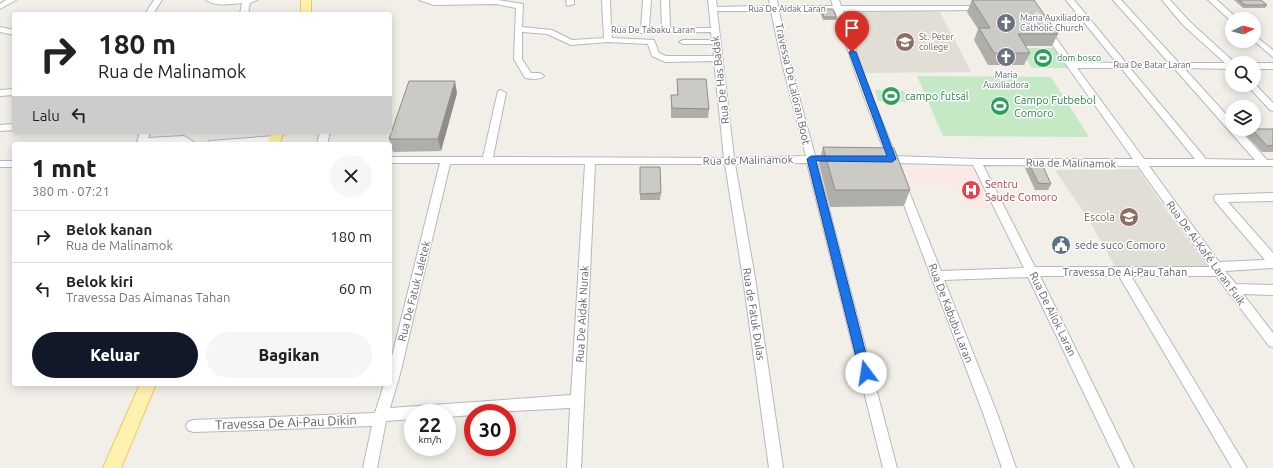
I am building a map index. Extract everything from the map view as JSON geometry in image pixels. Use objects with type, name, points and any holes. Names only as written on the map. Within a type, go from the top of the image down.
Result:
[{"type":"main road","points":[[306,0],[306,12]]},
{"type":"main road","points":[[112,468],[147,386]]},
{"type":"street","points":[[0,7],[12,0]]},
{"type":"street","points":[[150,12],[158,0]]},
{"type":"street","points":[[210,0],[225,2],[250,1],[245,12]]},
{"type":"street","points":[[423,0],[434,3],[465,1],[523,3],[518,28],[518,59],[528,76],[540,76]]},
{"type":"street","points":[[606,0],[607,29]]},
{"type":"street","points":[[645,31],[647,0]]},
{"type":"street","points":[[665,0],[666,31]]},
{"type":"street","name":"Rua De Has Badak","points":[[712,0],[729,161]]},
{"type":"street","name":"Rua De Kabubu Laran","points":[[835,0],[862,81],[990,413],[1009,468]]},
{"type":"street","points":[[900,0],[904,9]]},
{"type":"street","points":[[961,0],[966,8]]},
{"type":"street","points":[[1070,0],[1125,65],[1203,162]]},
{"type":"street","points":[[1117,0],[1225,119]]},
{"type":"street","points":[[1166,0],[1186,23],[1225,59]]},
{"type":"street","points":[[1212,0],[1226,12]]},
{"type":"street","name":"Rua De Aidak Laran","points":[[713,9],[774,5],[838,9],[990,8]]},
{"type":"street","name":"Travessa De Laloran Boot","points":[[774,5],[786,63],[890,468]]},
{"type":"street","name":"Rua De Ai-Kafé Laran Fuik","points":[[1039,20],[1217,269],[1273,342]]},
{"type":"street","name":"Rua De Tabaku Laran","points":[[518,28],[549,32],[571,43],[608,40],[607,29],[645,31],[714,30]]},
{"type":"street","points":[[0,30],[12,33]]},
{"type":"street","points":[[608,40],[651,42],[655,54],[665,58],[718,58]]},
{"type":"street","points":[[684,42],[716,42]]},
{"type":"street","points":[[1261,43],[1273,54]]},
{"type":"street","name":"Rua De Batar Laran","points":[[1071,65],[1225,66]]},
{"type":"street","points":[[1261,66],[1273,66]]},
{"type":"street","points":[[0,93],[12,92]]},
{"type":"street","points":[[1258,92],[1273,108]]},
{"type":"street","points":[[487,160],[501,93]]},
{"type":"street","points":[[0,128],[12,127]]},
{"type":"street","points":[[1241,136],[1270,163]]},
{"type":"street","points":[[232,142],[275,138]]},
{"type":"street","points":[[151,142],[184,139],[189,142]]},
{"type":"street","name":"Rua de Malinamok","points":[[392,160],[729,161],[848,159]]},
{"type":"street","name":"Rua de Malinamok","points":[[877,159],[976,162],[1270,163]]},
{"type":"street","name":"Rua De Fatuk Laletek","points":[[392,379],[446,160]]},
{"type":"street","name":"Rua De Aidak Nurak","points":[[574,468],[590,161]]},
{"type":"street","name":"Rua de Fatuk Dulas","points":[[729,161],[750,286],[776,468]]},
{"type":"street","name":"Rua De Ailok Laran","points":[[976,162],[1032,272],[1127,468]]},
{"type":"street","points":[[0,164],[12,164]]},
{"type":"street","points":[[1273,197],[1219,198],[1273,263]]},
{"type":"street","name":"Travessa De Ai-Pau Tahan","points":[[936,276],[1032,272],[1123,272],[1217,269],[1273,263]]},
{"type":"street","points":[[1123,272],[1240,468]]},
{"type":"street","points":[[1232,289],[1273,290]]},
{"type":"street","name":"Rua De Fatuk Laletek","points":[[370,468],[380,417],[390,386]]},
{"type":"street","points":[[456,410],[577,401]]},
{"type":"street","points":[[380,417],[404,414]]},
{"type":"street","name":"Travessa De Ai-Pau Dikin","points":[[193,426],[380,417]]},
{"type":"shaded area","name":"St. Peter college","points":[[846,12],[940,12],[971,72],[864,73]]},
{"type":"shaded area","name":"Sentru Saude Comoro","points":[[977,168],[996,208],[969,208],[962,194],[957,193],[953,186],[911,186],[905,169]]},
{"type":"shaded area","name":"Escola","points":[[1138,169],[1208,267],[1116,268],[1089,220],[1055,170]]},
{"type":"green space","name":"dom bosco","points":[[1019,48],[1054,48],[1068,68],[1032,68]]},
{"type":"green space","name":"Campo Futbebol Comoro","points":[[917,76],[1051,77],[1089,137],[943,136]]},
{"type":"green space","name":"campo futsal","points":[[875,90],[904,91],[908,102],[878,101]]},
{"type":"building","points":[[972,0],[1034,0],[1058,34],[1018,34],[1030,53],[994,53],[979,28],[990,28]]},
{"type":"building","points":[[1239,0],[1261,0],[1267,5],[1245,5]]},
{"type":"building","points":[[821,9],[833,9],[836,17],[824,17]]},
{"type":"building","points":[[677,79],[706,79],[709,109],[672,108],[671,95],[678,95]]},
{"type":"building","points":[[409,81],[455,81],[438,139],[389,139],[392,134]]},
{"type":"building","points":[[1261,129],[1273,129],[1273,145],[1267,146],[1258,136],[1261,136]]},
{"type":"building","points":[[823,147],[894,148],[910,190],[835,190]]},
{"type":"building","points":[[1028,161],[1041,162],[1051,184],[1038,183]]},
{"type":"building","points":[[640,167],[660,167],[661,193],[640,194]]},
{"type":"place","name":"Maria Auxiliadora Catholic Church","points":[[1006,23]]},
{"type":"place","name":"St. Peter college","points":[[905,42]]},
{"type":"place","name":"Maria Auxiliadora","points":[[1006,57]]},
{"type":"place","name":"dom bosco","points":[[1043,58]]},
{"type":"place","name":"campo futsal","points":[[891,96]]},
{"type":"place","name":"Campo Futbebol Comoro","points":[[1000,106]]},
{"type":"place","name":"Sentru Saude Comoro","points":[[971,190]]},
{"type":"place","name":"Escola","points":[[1129,217]]},
{"type":"place","name":"sede suco Comoro","points":[[1061,245]]},
{"type":"route","points":[[852,52],[892,159],[811,159],[866,373]]}]
